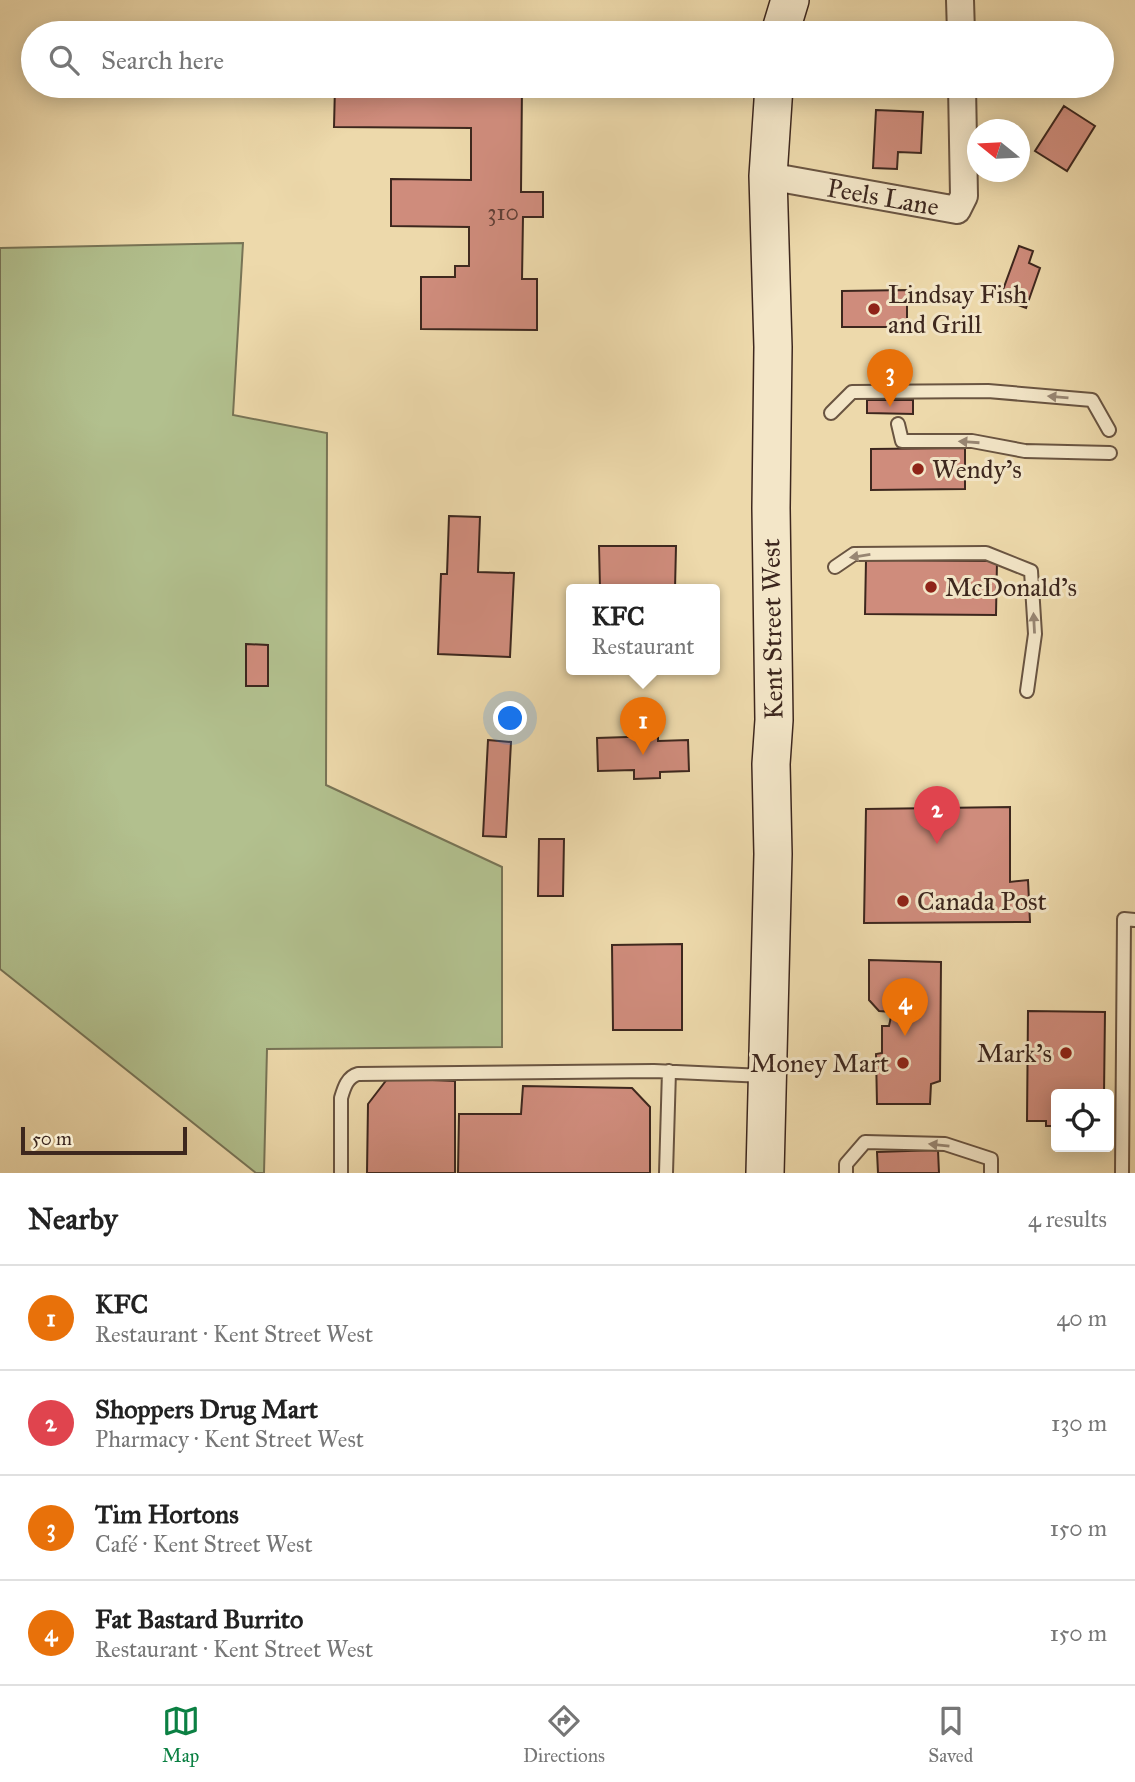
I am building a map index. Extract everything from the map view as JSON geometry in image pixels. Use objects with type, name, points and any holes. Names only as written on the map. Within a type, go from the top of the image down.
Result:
[{"type":"main road","points":[[784,21],[790,0]]},
{"type":"main road","name":"Kent Street West","points":[[765,1173],[774,720],[771,520],[773,357],[768,176],[773,98]]},
{"type":"street","points":[[960,0],[961,21]]},
{"type":"street","name":"Peels Lane","points":[[768,176],[957,210],[964,196],[962,98]]},
{"type":"lane","points":[[831,413],[852,393],[988,391],[1093,400],[1109,430]]},
{"type":"lane","points":[[898,424],[902,441],[972,441],[1026,451],[1110,453]]},
{"type":"lane","points":[[835,567],[854,554],[986,554],[1031,571],[1035,634],[1027,691]]},
{"type":"lane","points":[[1122,1173],[1124,919],[1135,920]]},
{"type":"lane","points":[[666,1173],[669,1071]]},
{"type":"lane","points":[[341,1173],[341,1098],[353,1075],[669,1071],[767,1076]]},
{"type":"lane","points":[[846,1173],[846,1164],[865,1142],[945,1144],[991,1159],[991,1173]]},
{"type":"green space","points":[[243,243],[233,415],[327,433],[326,785],[502,867],[502,1047],[267,1049],[264,1173],[256,1173],[0,969],[0,248]]},
{"type":"building","points":[[335,98],[522,98],[521,192],[543,192],[543,217],[523,217],[522,279],[537,279],[537,330],[421,329],[421,277],[455,277],[455,266],[469,266],[469,227],[391,226],[391,179],[471,180],[471,128],[334,127]]},
{"type":"building","points":[[1064,106],[1095,126],[1067,171],[1035,151]]},
{"type":"building","points":[[876,110],[923,112],[921,153],[898,152],[897,169],[873,168]]},
{"type":"building","points":[[1019,246],[1033,251],[1029,263],[1040,268],[1026,308],[1000,298]]},
{"type":"building","name":"Lindsay Fish and Grill","points":[[907,290],[907,327],[842,327],[842,291]]},
{"type":"building","points":[[867,400],[913,400],[913,414],[867,413]]},
{"type":"building","name":"Wendy's","points":[[965,448],[965,489],[871,490],[871,449]]},
{"type":"building","points":[[449,516],[480,517],[478,572],[514,573],[510,657],[438,654],[441,574],[447,574]]},
{"type":"building","points":[[599,546],[676,546],[675,584],[600,584]]},
{"type":"building","name":"McDonald's","points":[[866,560],[997,561],[996,615],[865,614]]},
{"type":"building","points":[[246,644],[268,645],[268,686],[246,686]]},
{"type":"building","points":[[658,736],[658,741],[688,740],[689,771],[660,772],[660,778],[634,779],[634,770],[598,771],[597,738]]},
{"type":"building","points":[[488,740],[511,742],[506,837],[483,836]]},
{"type":"building","points":[[1010,807],[1010,882],[1028,880],[1030,922],[864,923],[866,809]]},
{"type":"building","points":[[539,839],[564,839],[563,896],[538,896]]},
{"type":"building","points":[[682,944],[682,1030],[613,1030],[612,945]]},
{"type":"building","points":[[869,960],[941,962],[940,1081],[931,1084],[930,1104],[877,1104],[876,1054],[882,1053],[882,1026],[889,1026],[892,1012],[879,1011],[869,1000]]},
{"type":"building","name":"Mark's","points":[[1028,1011],[1105,1012],[1104,1089],[1051,1089],[1051,1126],[1046,1126],[1046,1121],[1027,1121]]},
{"type":"building","points":[[388,1078],[455,1081],[455,1173],[367,1173],[368,1104]]},
{"type":"building","points":[[523,1086],[632,1088],[650,1107],[650,1173],[458,1173],[459,1114],[521,1114]]},
{"type":"building","points":[[938,1150],[939,1173],[878,1173],[877,1152]]},
{"type":"place","name":"Lindsay Fish and Grill","points":[[874,309]]},
{"type":"place","name":"Tim Hortons","points":[[890,407]]},
{"type":"place","name":"Wendy's","points":[[918,469]]},
{"type":"place","name":"McDonald's","points":[[931,587]]},
{"type":"place","name":"KFC","points":[[643,755]]},
{"type":"place","name":"Shoppers Drug Mart","points":[[937,844]]},
{"type":"place","name":"Canada Post","points":[[903,901]]},
{"type":"place","name":"Fat Bastard Burrito","points":[[905,1036]]},
{"type":"place","name":"Mark's","points":[[1066,1053]]},
{"type":"place","name":"Money Mart","points":[[903,1063]]}]
